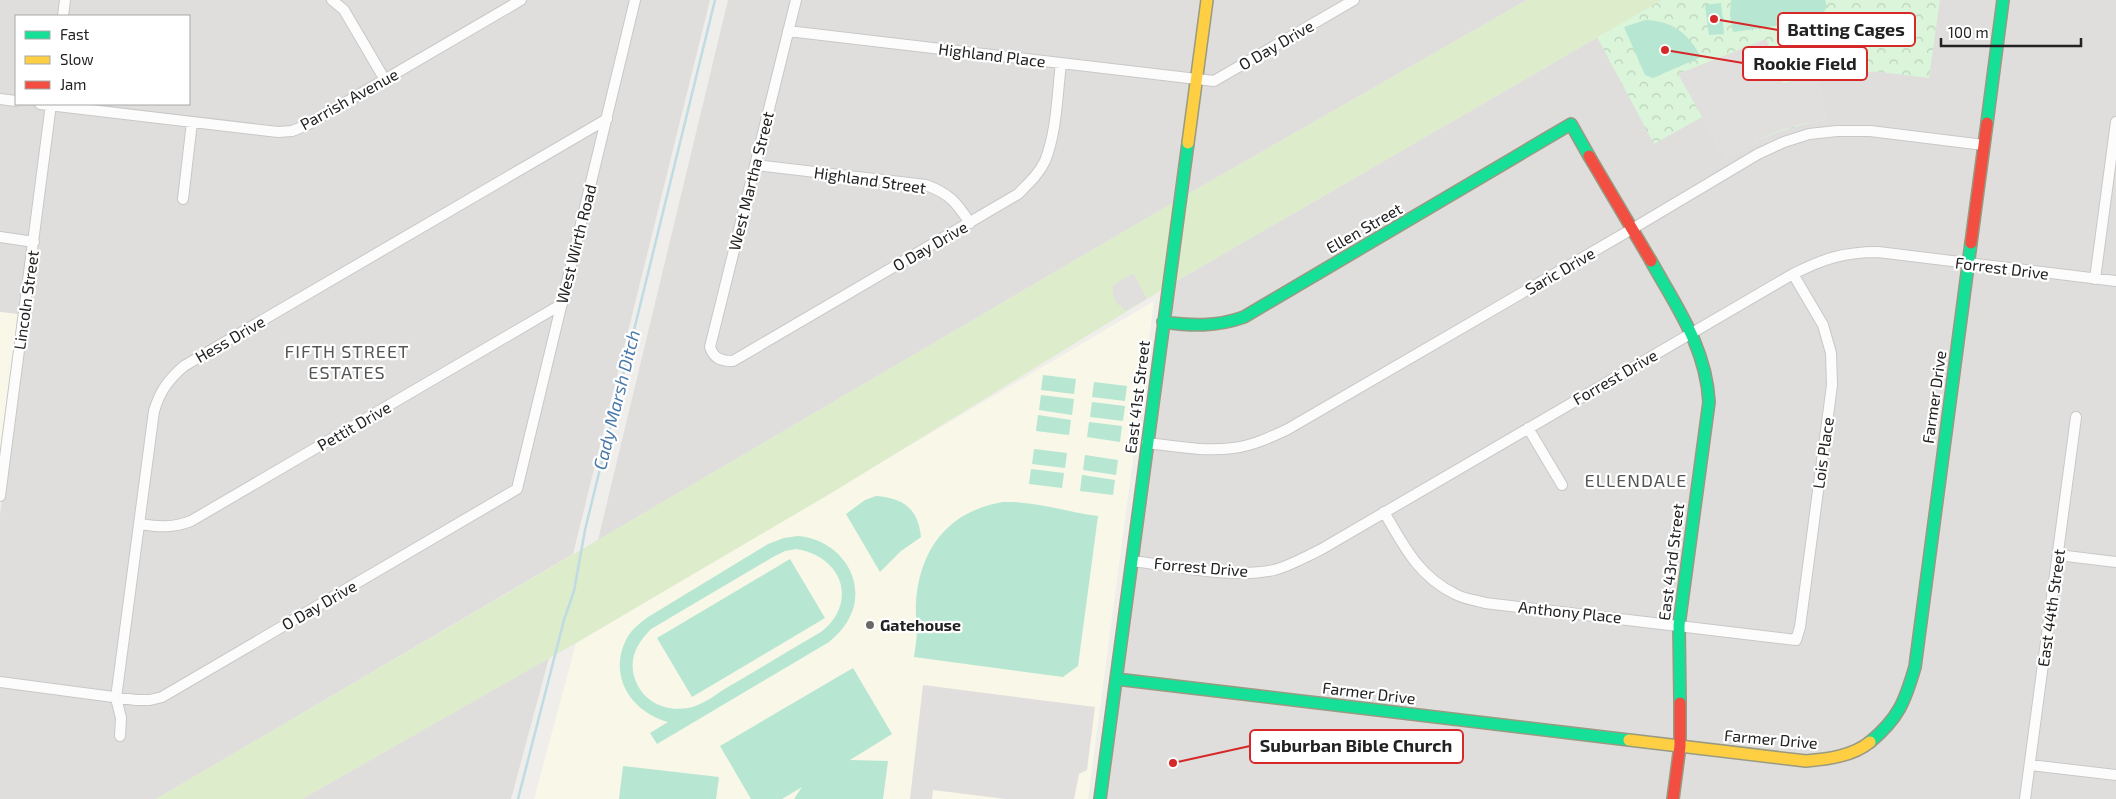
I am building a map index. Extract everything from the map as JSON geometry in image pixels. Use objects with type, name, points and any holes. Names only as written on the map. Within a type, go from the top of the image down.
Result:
[{"type":"street","points":[[63,15],[65,0]]},
{"type":"street","points":[[332,0],[344,10],[384,80]]},
{"type":"street","name":"Parrish Avenue","points":[[55,105],[278,132],[292,131],[307,125],[521,0]]},
{"type":"street","name":"West Wirth Road","points":[[517,489],[635,0]]},
{"type":"street","name":"West Martha Street","points":[[718,359],[712,354],[710,347],[796,0]]},
{"type":"street","name":"East 41st Street","points":[[1103,799],[1116,679],[1207,0]]},
{"type":"street","name":"O Day Drive","points":[[1196,80],[1214,81],[1354,0]]},
{"type":"street","name":"Farmer Drive","points":[[1116,679],[1806,761],[1833,758],[1863,748],[1887,728],[1905,701],[1915,667],[2003,0]]},
{"type":"street","name":"Highland Place","points":[[788,31],[1196,80]]},
{"type":"street","name":"O Day Drive","points":[[718,359],[733,361],[1018,194],[1034,178],[1044,162],[1051,142],[1061,64]]},
{"type":"street","points":[[0,99],[15,101]]},
{"type":"street","name":"Lincoln Street","points":[[0,496],[34,242],[47,105]]},
{"type":"street","name":"Hess Drive","points":[[120,736],[121,718],[116,698],[154,411],[160,394],[170,378],[184,366],[607,119]]},
{"type":"street","points":[[183,199],[192,122]]},
{"type":"street","points":[[2096,278],[2116,122]]},
{"type":"street","name":"Ellen Street","points":[[1163,322],[1203,328],[1222,325],[1244,317],[1572,124]]},
{"type":"street","name":"East 43rd Street","points":[[1572,124],[1692,333],[1702,352],[1708,378],[1709,402],[1679,625],[1680,746],[1673,799]]},
{"type":"street","name":"Saric Drive","points":[[1147,443],[1206,450],[1234,448],[1258,442],[1288,429],[1758,154],[1784,142],[1809,134],[1837,131],[1870,131],[1984,145]]},
{"type":"street","name":"Highland Street","points":[[755,165],[926,185],[945,192],[957,203],[970,223]]},
{"type":"street","points":[[0,237],[34,242]]},
{"type":"street","name":"Forrest Drive","points":[[1132,561],[1250,573],[1274,570],[1320,550],[1820,260],[1856,252],[1878,252],[2116,281]]},
{"type":"street","name":"Lois Place","points":[[1793,274],[1823,325],[1831,353],[1832,384],[1800,627],[1796,640]]},
{"type":"street","name":"Pettit Drive","points":[[140,524],[163,527],[177,526],[191,521],[562,304]]},
{"type":"street","name":"East 44th Street","points":[[2025,799],[2076,417]]},
{"type":"street","points":[[1528,428],[1562,486]]},
{"type":"street","name":"O Day Drive","points":[[0,682],[116,698],[150,700],[162,697],[517,489]]},
{"type":"street","name":"Anthony Place","points":[[1384,512],[1412,561],[1433,581],[1456,595],[1485,603],[1796,640]]},
{"type":"street","points":[[2058,555],[2116,562]]},
{"type":"street","points":[[2030,765],[2116,775]]},
{"type":"shaded area","points":[[0,0],[63,0],[61,15],[15,15],[15,105],[49,105],[22,315],[0,312]]},
{"type":"shaded area","points":[[67,0],[710,0],[573,554],[156,799],[0,799],[0,515],[54,105],[190,105],[190,15],[65,15]]},
{"type":"shaded area","points":[[728,0],[1527,0],[1181,198],[598,540]]},
{"type":"shaded area","name":"ELLENDALE","points":[[1662,0],[2116,0],[2116,799],[1100,799],[1168,286]]},
{"type":"shaded area","points":[[1766,39],[1783,83],[1820,76],[1825,120],[1798,125],[1776,132],[1725,158],[1678,74]]},
{"type":"shaded area","points":[[1133,273],[1147,299],[1125,311],[1122,306],[1118,305],[1112,294],[1114,292],[1112,286]]},
{"type":"shaded area","points":[[1154,301],[1088,799],[534,799],[576,643]]},
{"type":"shaded area","points":[[0,312],[18,314],[0,451]]},
{"type":"shaded area","points":[[549,658],[511,799],[302,799]]},
{"type":"shaded area","points":[[923,685],[1095,707],[1087,770],[1079,774],[1074,799],[1006,799],[933,790],[932,799],[910,799]]},
{"type":"green space","points":[[1527,0],[1662,0],[1168,286],[833,492],[576,643],[302,799],[156,799],[1181,198]]},
{"type":"green space","points":[[1662,0],[1940,0],[1929,78],[1879,72],[1819,71],[1825,120],[1773,134],[1725,158],[1702,117],[1654,144],[1597,37]]},
{"type":"green space","points":[[1731,0],[1825,0],[1827,7],[1819,20],[1733,32],[1730,16]]},
{"type":"green space","points":[[1721,3],[1724,34],[1709,35],[1705,5]]},
{"type":"green space","points":[[1645,20],[1664,23],[1679,30],[1691,41],[1701,57],[1653,78],[1645,75],[1624,27]]},
{"type":"green space","points":[[1043,375],[1076,379],[1074,394],[1041,390]]},
{"type":"green space","points":[[1094,382],[1127,386],[1125,401],[1092,397]]},
{"type":"green space","points":[[1041,395],[1074,399],[1072,415],[1039,410]]},
{"type":"green space","points":[[1092,402],[1125,406],[1123,421],[1090,417]]},
{"type":"green space","points":[[1038,415],[1071,420],[1069,435],[1036,431]]},
{"type":"green space","points":[[1089,422],[1122,426],[1120,442],[1087,437]]},
{"type":"green space","points":[[1034,449],[1067,453],[1065,468],[1032,464]]},
{"type":"green space","points":[[1085,455],[1118,460],[1116,475],[1083,470]]},
{"type":"green space","points":[[1031,469],[1064,473],[1062,488],[1029,484]]},
{"type":"green space","points":[[1082,475],[1115,480],[1113,495],[1080,491]]},
{"type":"green space","points":[[876,496],[894,499],[908,507],[917,519],[921,537],[901,551],[880,572],[846,514],[865,500]]},
{"type":"green space","points":[[1003,502],[1040,505],[1098,516],[1078,666],[1063,677],[914,657],[917,633],[917,592],[921,574],[934,544],[944,531],[970,512]]},
{"type":"green space","points":[[798,536],[813,539],[827,545],[847,565],[853,578],[855,593],[854,607],[847,622],[829,642],[657,744],[650,733],[668,722],[643,710],[633,701],[621,678],[620,665],[627,638],[648,617],[768,544],[784,538]],"holes":[[[796,549],[812,553],[825,561],[834,570],[840,582],[842,594],[840,607],[833,620],[821,632],[693,707],[679,709],[662,706],[655,703],[642,692],[634,676],[633,662],[636,650],[642,639],[651,629],[785,551]]]},
{"type":"green space","points":[[790,559],[825,618],[692,697],[657,638]]},
{"type":"green space","points":[[853,668],[892,734],[850,760],[888,761],[883,799],[794,799],[802,787],[782,799],[751,799],[720,746]]},
{"type":"green space","points":[[623,766],[719,777],[716,799],[619,799]]},
{"type":"waterway","name":"Cady Marsh Ditch","points":[[518,799],[564,620],[574,591],[585,530],[715,0]]},
{"type":"traffic: fast","points":[[1987,123],[2003,0]]},
{"type":"traffic: fast","points":[[1163,322],[1204,325],[1224,323],[1244,317],[1571,124],[1589,156]]},
{"type":"traffic: fast","points":[[1100,799],[1188,143]]},
{"type":"traffic: fast","points":[[1870,742],[1888,725],[1900,708],[1915,667],[1971,243]]},
{"type":"traffic: fast","points":[[1651,261],[1689,328],[1702,363],[1707,382],[1709,402],[1679,625],[1680,703]]},
{"type":"traffic: fast","points":[[1116,679],[1629,740]]},
{"type":"traffic: slow","points":[[1188,143],[1207,0]]},
{"type":"traffic: slow","points":[[1629,740],[1806,761],[1848,754],[1870,742]]},
{"type":"traffic: jam","points":[[1971,243],[1987,123]]},
{"type":"traffic: jam","points":[[1589,156],[1651,261]]},
{"type":"traffic: jam","points":[[1673,799],[1680,746],[1680,703]]},
{"type":"place","name":"Batting Cages","points":[[1714,19]]},
{"type":"place","name":"Rookie Field","points":[[1665,50]]},
{"type":"place","name":"Gatehouse","points":[[870,625]]},
{"type":"place","name":"Suburban Bible Church","points":[[1173,763]]},
{"type":"district","name":"FIFTH STREET ESTATES","points":[[347,362]]},
{"type":"district","name":"ELLENDALE","points":[[1636,481]]}]
